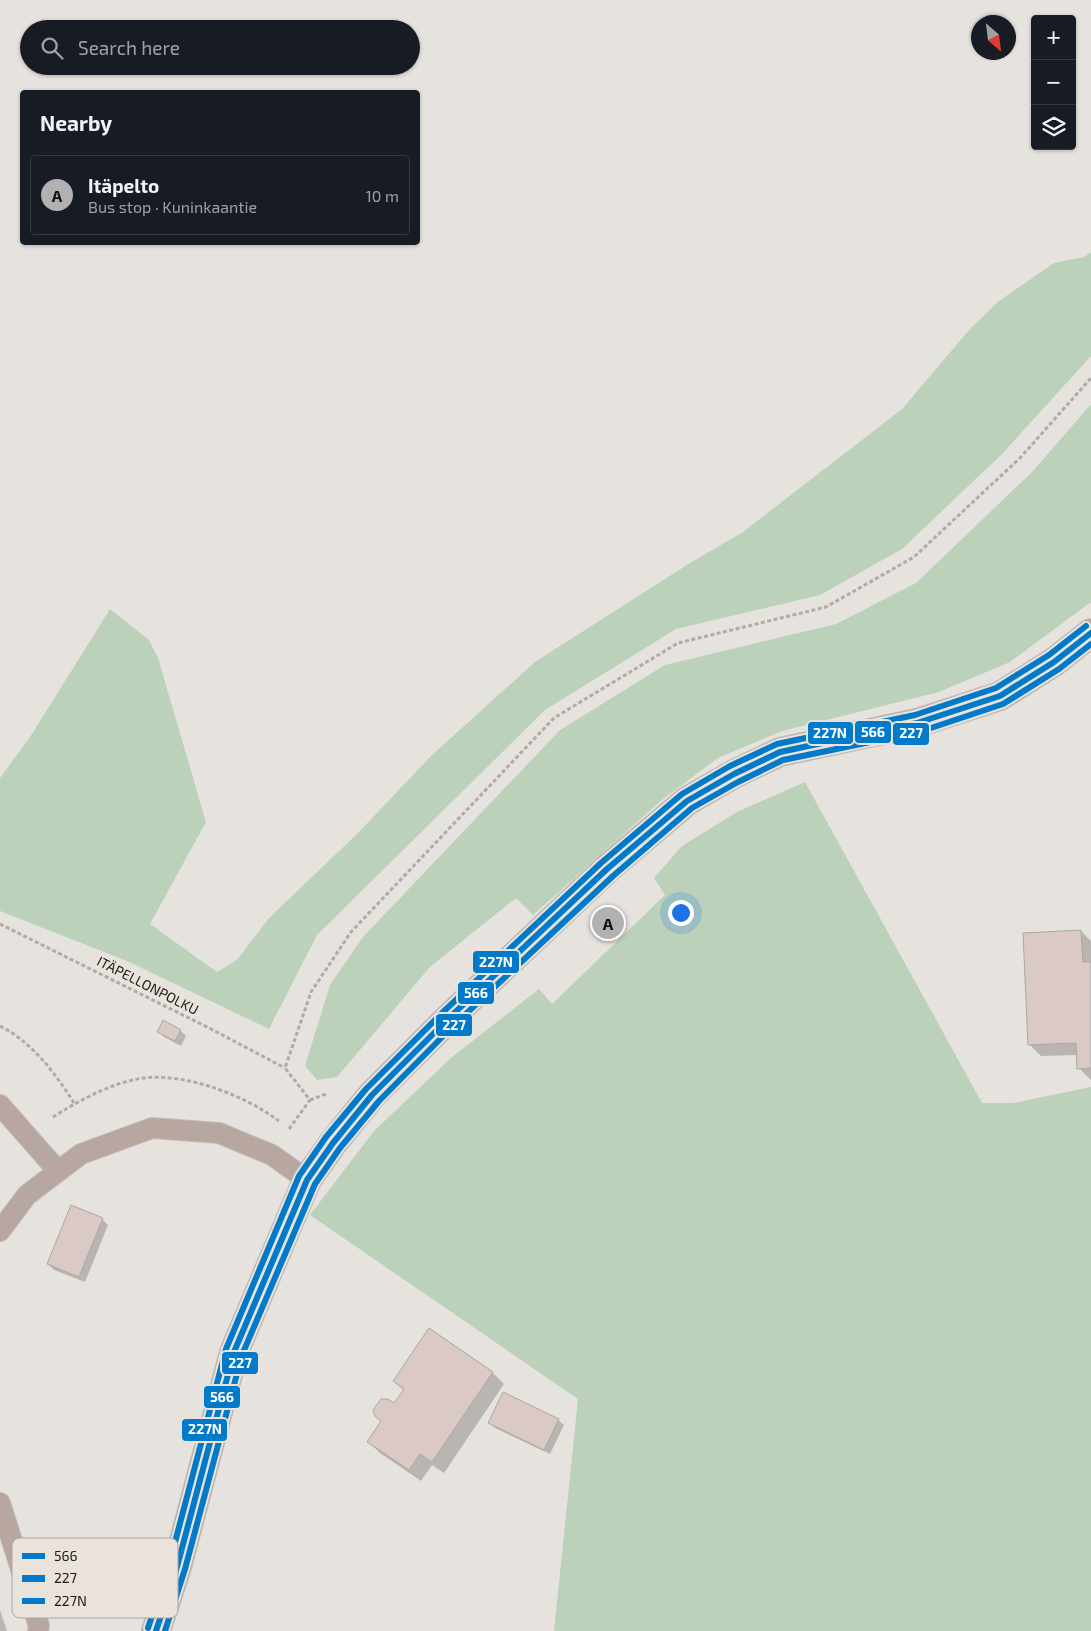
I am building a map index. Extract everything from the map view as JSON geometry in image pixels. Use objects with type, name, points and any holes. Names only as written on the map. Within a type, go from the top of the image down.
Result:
[{"type":"main road","points":[[178,1563],[234,1352],[307,1180],[333,1143],[372,1095],[448,1019],[607,869],[687,801],[734,774],[780,752],[917,723],[1000,696],[1054,662],[1091,633]]},
{"type":"main road","points":[[156,1631],[160,1618]]},
{"type":"lane","points":[[0,1104],[58,1171]]},
{"type":"lane","points":[[0,1231],[27,1195],[81,1154],[152,1128],[219,1133],[272,1155],[307,1180]]},
{"type":"lane","points":[[0,1503],[12,1541]]},
{"type":"lane","points":[[36,1618],[39,1626],[38,1631]]},
{"type":"path","name":"ITÄPELLONPOLKU","points":[[0,924],[285,1068]]},
{"type":"path","points":[[0,1026],[30,1046],[57,1076],[74,1103]]},
{"type":"green space","points":[[1091,252],[1091,356],[1002,454],[902,549],[820,595],[676,629],[545,710],[317,935],[269,1029],[127,961],[0,911],[0,778],[32,734],[110,609],[149,640],[158,658],[206,822],[150,924],[217,972],[237,960],[269,918],[358,833],[432,755],[535,662],[690,563],[743,532],[902,409],[970,329],[999,301],[1054,263],[1084,257]]},
{"type":"green space","points":[[1091,404],[1091,602],[1010,662],[939,692],[782,731],[718,758],[663,799],[533,915],[516,898],[430,967],[337,1077],[317,1080],[305,1066],[330,985],[363,937],[560,730],[665,665],[836,624],[916,583],[1033,471]]},
{"type":"green space","points":[[805,782],[982,1103],[1013,1103],[1091,1087],[1091,1631],[554,1631],[578,1399],[310,1215],[374,1131],[451,1058],[539,989],[552,1004],[665,895],[654,878],[682,846],[737,812]]},
{"type":"building","points":[[1081,930],[1083,962],[1091,962],[1091,1068],[1077,1069],[1076,1043],[1028,1045],[1023,933]]},
{"type":"building","points":[[163,1020],[181,1030],[175,1041],[157,1032]]},
{"type":"building","points":[[71,1205],[103,1218],[79,1277],[47,1264]]},
{"type":"building","points":[[429,1328],[493,1372],[432,1462],[420,1454],[409,1470],[367,1442],[381,1421],[375,1416],[373,1410],[381,1399],[388,1399],[394,1403],[404,1389],[393,1381]]},
{"type":"building","points":[[503,1392],[559,1419],[544,1450],[488,1423]]},
{"type":"transit line","name":"227N","points":[[176,1538],[226,1349],[299,1176],[326,1137],[366,1089],[442,1013],[601,863],[682,794],[730,766],[777,744],[915,715],[996,688],[1049,655],[1086,626]]},
{"type":"transit line","name":"566","points":[[178,1563],[234,1352],[307,1180],[333,1143],[372,1095],[448,1019],[607,869],[687,801],[734,774],[780,752],[917,723],[1000,696],[1054,662],[1091,633]]},
{"type":"transit line","name":"227","points":[[178,1591],[242,1355],[315,1184],[340,1148],[379,1101],[454,1025],[613,876],[692,808],[738,782],[783,760],[919,732],[1003,704],[1059,669],[1091,644]]},
{"type":"transit line","name":"227N","points":[[148,1628],[151,1618]]},
{"type":"transit line","name":"566","points":[[156,1631],[160,1618]]},
{"type":"transit line","name":"227","points":[[165,1631],[169,1618]]},
{"type":"place","name":"Itäpelto","points":[[608,923]]}]
